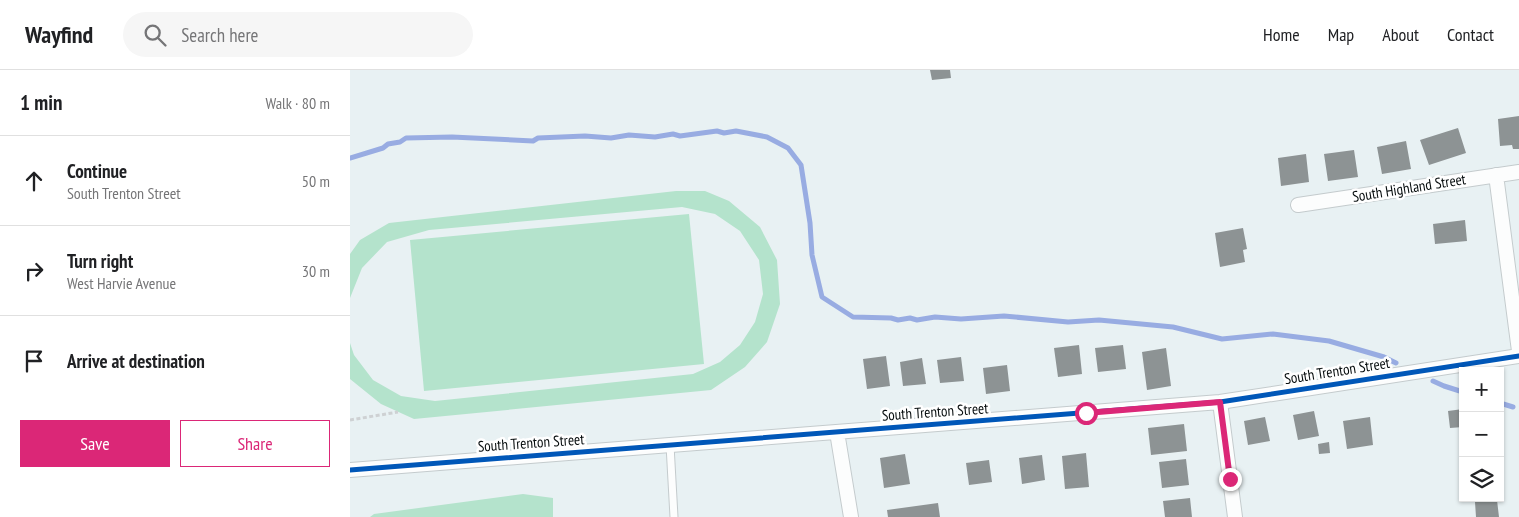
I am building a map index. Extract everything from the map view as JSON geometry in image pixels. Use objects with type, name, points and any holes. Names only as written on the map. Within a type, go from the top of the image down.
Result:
[{"type":"street","name":"South Highland Street","points":[[1298,205],[1519,172]]},
{"type":"street","points":[[1496,175],[1519,351]]},
{"type":"street","name":"South Trenton Street","points":[[350,470],[1220,402],[1519,356]]},
{"type":"street","points":[[1220,402],[1235,517]]},
{"type":"street","points":[[837,432],[851,517]]},
{"type":"lane","points":[[670,445],[674,517]]},
{"type":"path","points":[[350,420],[398,412]]},
{"type":"green space","points":[[676,191],[705,191],[729,201],[760,227],[777,260],[780,304],[767,342],[745,367],[711,390],[414,419],[381,404],[350,379],[350,343],[354,355],[373,380],[401,396],[435,401],[693,374],[720,362],[740,345],[755,322],[763,294],[759,260],[740,231],[715,214],[682,207],[429,230],[387,242],[362,268],[350,298],[350,254],[360,240],[389,223]]},
{"type":"green space","points":[[689,214],[704,364],[424,391],[410,240]]},
{"type":"green space","points":[[523,494],[553,498],[553,517],[370,517],[374,514]]},
{"type":"building","points":[[930,70],[950,70],[951,78],[932,80]]},
{"type":"building","points":[[1519,116],[1519,149],[1513,149],[1512,145],[1500,146],[1498,119]]},
{"type":"building","points":[[1458,128],[1466,153],[1429,165],[1420,140]]},
{"type":"building","points":[[1406,141],[1411,169],[1382,174],[1377,147]]},
{"type":"building","points":[[1354,150],[1358,177],[1328,181],[1324,154]]},
{"type":"building","points":[[1306,154],[1309,182],[1281,186],[1278,158]]},
{"type":"building","points":[[1465,220],[1467,241],[1435,244],[1433,224]]},
{"type":"building","points":[[1243,228],[1247,249],[1243,250],[1245,262],[1220,267],[1215,233]]},
{"type":"building","points":[[1079,345],[1082,374],[1058,377],[1054,348]]},
{"type":"building","points":[[1123,345],[1126,369],[1098,372],[1095,348]]},
{"type":"building","points":[[1166,348],[1171,386],[1147,390],[1142,352]]},
{"type":"building","points":[[886,356],[890,386],[867,389],[863,359]]},
{"type":"building","points":[[961,357],[964,381],[940,383],[937,360]]},
{"type":"building","points":[[922,358],[926,384],[903,386],[900,362]]},
{"type":"building","points":[[1007,365],[1010,391],[986,394],[983,368]]},
{"type":"building","points":[[1459,410],[1459,427],[1450,428],[1448,411]]},
{"type":"building","points":[[1314,411],[1319,436],[1298,440],[1293,415]]},
{"type":"building","points":[[1265,417],[1270,441],[1248,445],[1244,421]]},
{"type":"building","points":[[1370,417],[1373,445],[1347,449],[1343,421]]},
{"type":"building","points":[[1184,424],[1187,451],[1151,455],[1148,428]]},
{"type":"building","points":[[1329,442],[1330,453],[1319,454],[1318,444]]},
{"type":"building","points":[[1086,453],[1089,487],[1065,489],[1062,456]]},
{"type":"building","points":[[905,454],[910,484],[884,488],[880,458]]},
{"type":"building","points":[[1042,455],[1045,480],[1022,484],[1019,458]]},
{"type":"building","points":[[1186,459],[1189,485],[1162,488],[1159,462]]},
{"type":"building","points":[[989,460],[992,482],[969,485],[966,463]]},
{"type":"building","points":[[1190,498],[1192,517],[1165,517],[1163,501]]},
{"type":"building","points":[[1475,502],[1497,502],[1499,517],[1476,517]]},
{"type":"building","points":[[938,503],[940,517],[888,517],[887,510]]},
{"type":"waterway","points":[[350,158],[383,148],[388,144],[400,142],[406,138],[452,137],[533,141],[538,138],[585,136],[611,138],[629,135],[655,137],[673,134],[680,136],[717,131],[724,133],[736,131],[767,137],[788,148],[801,165],[810,223],[812,255],[822,297],[853,317],[891,318],[898,320],[910,318],[917,320],[935,317],[961,319],[1004,316],[1068,322],[1099,320],[1173,327],[1222,339],[1273,334],[1329,341],[1384,357],[1396,363]]},
{"type":"waterway","points":[[1433,381],[1459,391]]},
{"type":"waterway","points":[[1504,404],[1513,407]]},
{"type":"cycle path","points":[[350,470],[1220,402],[1519,356]]},
{"type":"route","points":[[1086,413],[1220,402],[1230,479]]}]
